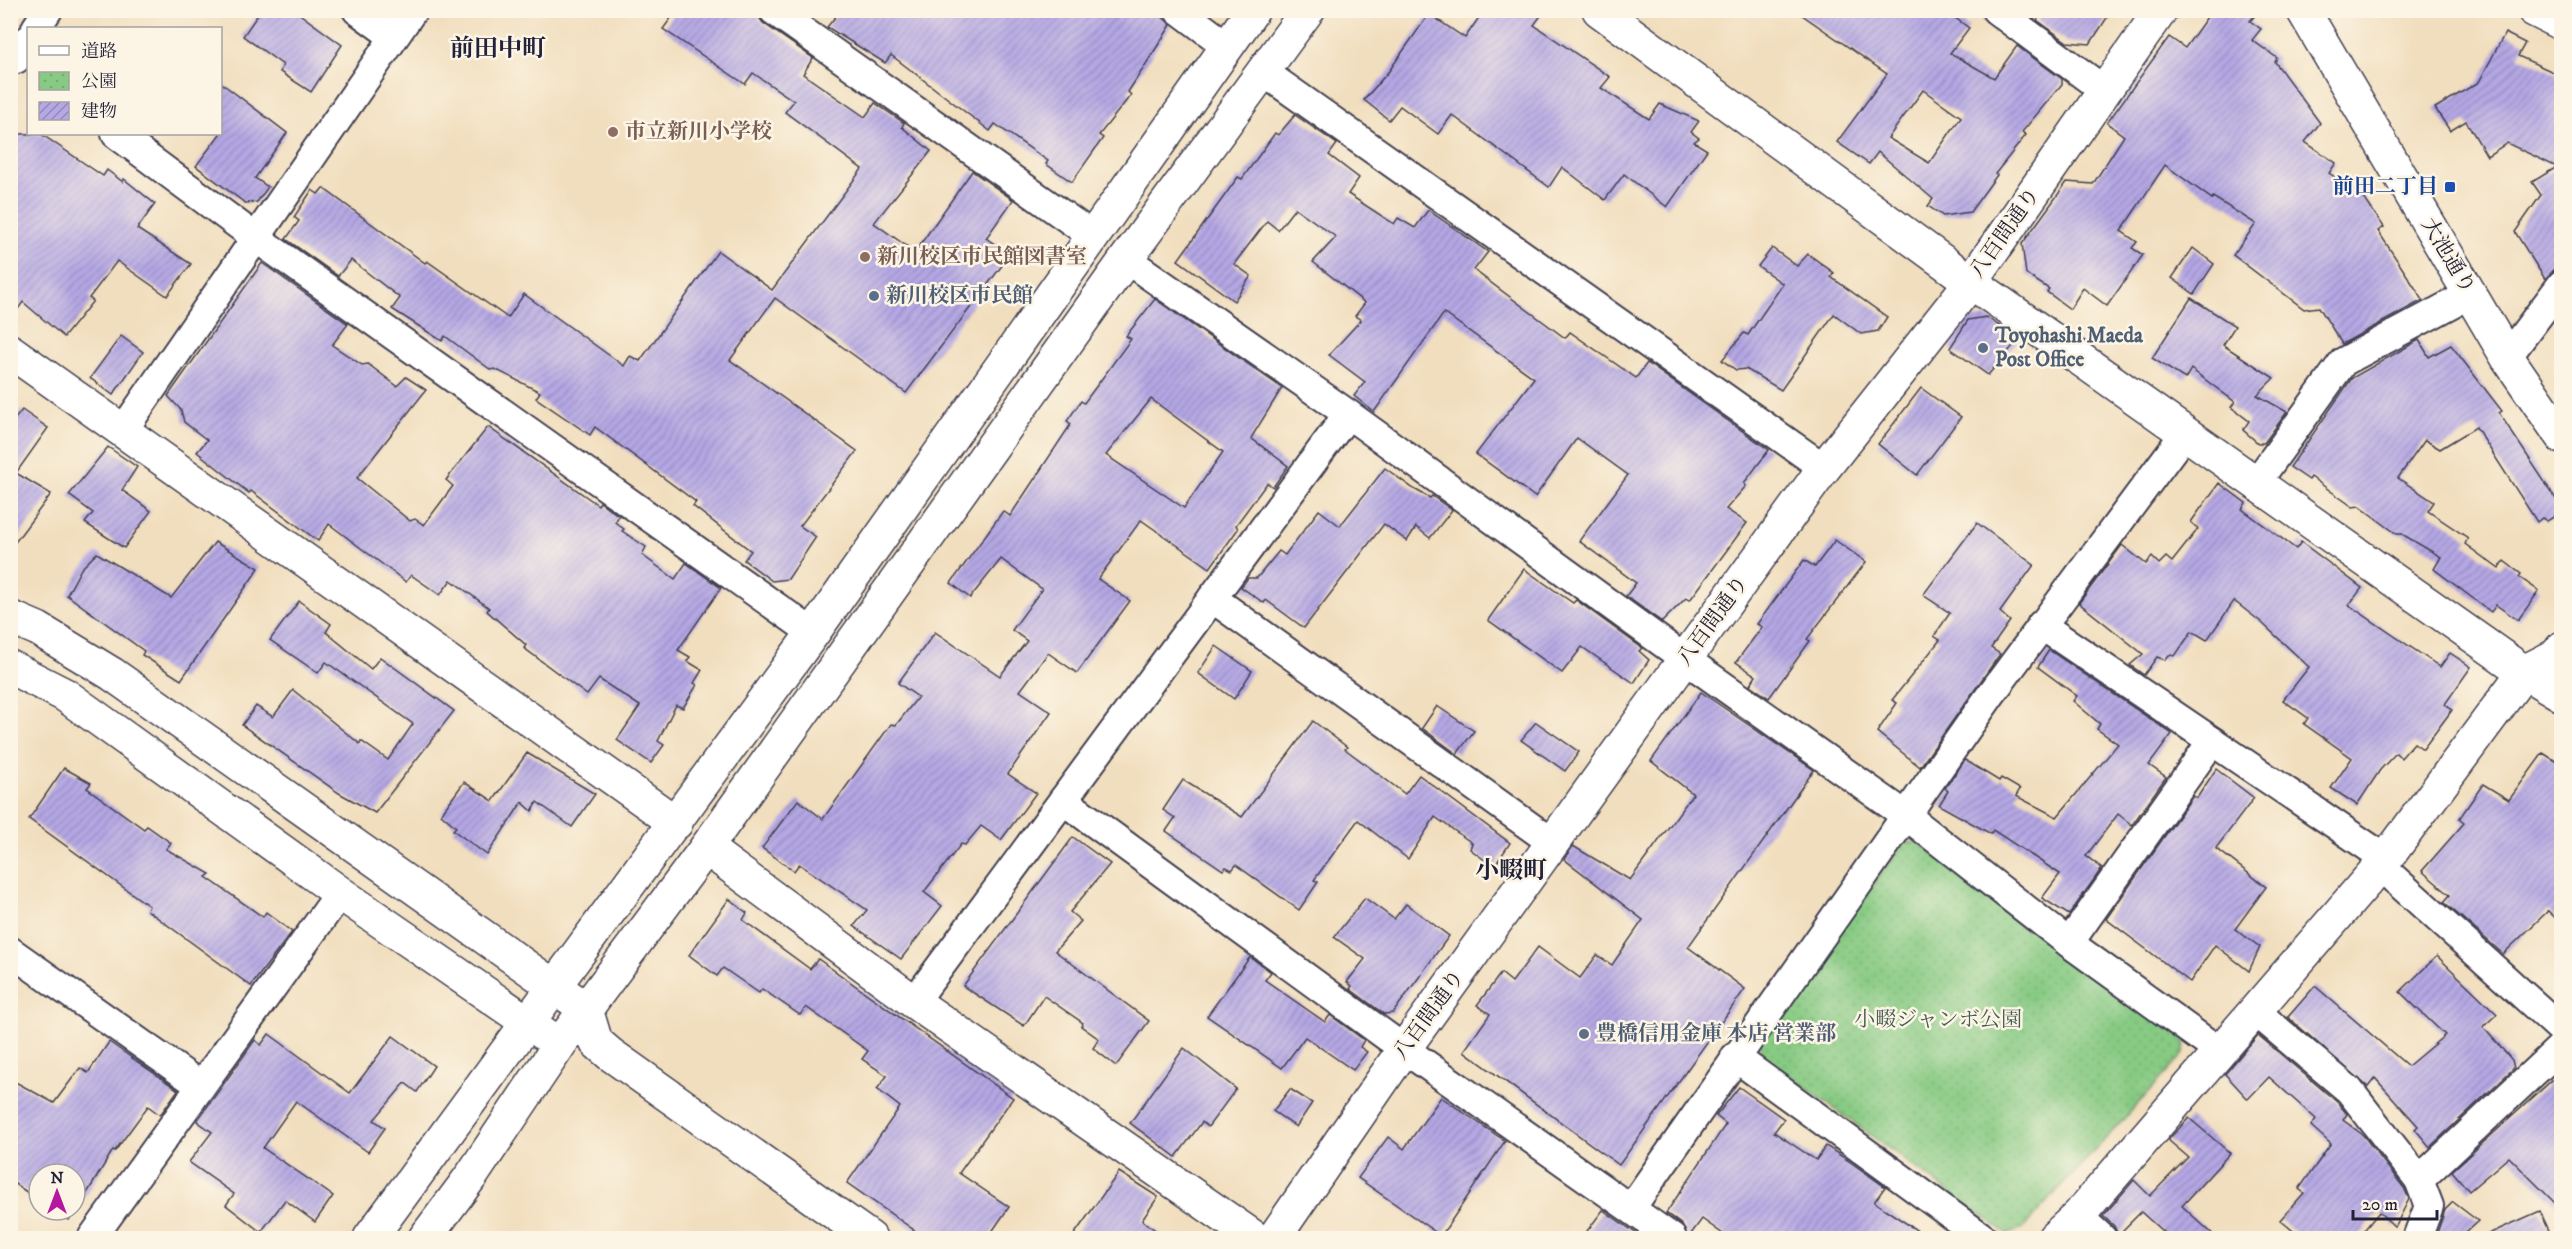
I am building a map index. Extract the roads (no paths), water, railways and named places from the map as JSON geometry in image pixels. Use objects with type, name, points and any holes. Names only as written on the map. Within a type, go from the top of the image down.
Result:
[{"type":"street","points":[[37,27],[48,10]]},
{"type":"street","points":[[357,10],[394,37]]},
{"type":"street","points":[[122,432],[413,10]]},
{"type":"street","points":[[773,10],[1094,237]]},
{"type":"street","points":[[1179,10],[1227,46]]},
{"type":"street","points":[[370,1239],[813,633],[1252,10]]},
{"type":"street","points":[[425,1239],[472,1175],[560,1044],[706,848],[1126,259],[1265,73],[1308,10]]},
{"type":"street","points":[[1599,10],[1971,282],[2524,672],[2562,695]]},
{"type":"street","points":[[1996,10],[2105,90]]},
{"type":"street","name":"八百間通り","points":[[1274,1239],[1404,1049],[1684,659],[1824,468],[1971,282],[2161,10]]},
{"type":"street","name":"大池通り","points":[[2302,10],[2507,357],[2562,437]]},
{"type":"street","points":[[2534,10],[2562,24]]},
{"type":"street","points":[[1265,73],[1824,468]]},
{"type":"street","points":[[117,135],[256,238],[813,633]]},
{"type":"street","points":[[1126,259],[1348,414],[1684,659],[1908,817],[2069,943],[2220,1052]]},
{"type":"street","points":[[2507,357],[2562,284]]},
{"type":"street","points":[[2256,483],[2343,362],[2470,294]]},
{"type":"street","points":[[10,351],[676,823]]},
{"type":"street","points":[[914,1002],[1348,414]]},
{"type":"street","points":[[1631,1208],[1735,1057],[1908,817],[2042,625],[2185,433]]},
{"type":"street","points":[[1212,598],[1553,843]]},
{"type":"street","points":[[10,617],[38,629],[112,674],[586,1009],[596,1042],[870,1239]]},
{"type":"street","points":[[2042,625],[2212,741],[2383,863],[2562,1030]]},
{"type":"street","points":[[2054,1239],[2078,1216],[2383,863],[2524,672],[2557,655],[2562,648]]},
{"type":"street","points":[[10,668],[65,695],[340,893],[527,1023],[560,1044],[596,1042]]},
{"type":"street","points":[[2069,943],[2212,741]]},
{"type":"street","points":[[1063,800],[1404,1049],[1672,1239]]},
{"type":"street","points":[[706,848],[914,1002],[1255,1239]]},
{"type":"street","points":[[92,1239],[340,893]]},
{"type":"street","points":[[10,951],[201,1086]]},
{"type":"street","points":[[2255,1011],[2349,1090],[2419,1180],[2429,1206],[2417,1239]]},
{"type":"street","points":[[2419,1180],[2562,1046]]},
{"type":"street","points":[[1735,1057],[1983,1239]]},
{"type":"street","points":[[2078,1216],[2102,1239]]},
{"type":"place","name":"市立新川小学校","points":[[613,132]]},
{"type":"place","name":"前田二丁目","points":[[2450,187]]},
{"type":"place","name":"新川校区市民館図書室","points":[[865,257]]},
{"type":"place","name":"新川校区市民館","points":[[874,296]]},
{"type":"place","name":"Toyohashi Maeda Post Office","points":[[1983,348]]},
{"type":"place","name":"豊橋信用金庫 本店 営業部","points":[[1584,1034]]},
{"type":"district","name":"前田中町","points":[[498,49]]},
{"type":"district","name":"小畷町","points":[[1511,871]]},
{"type":"park label","name":"小畷ジャンボ公園","points":[[1938,1020]]}]
